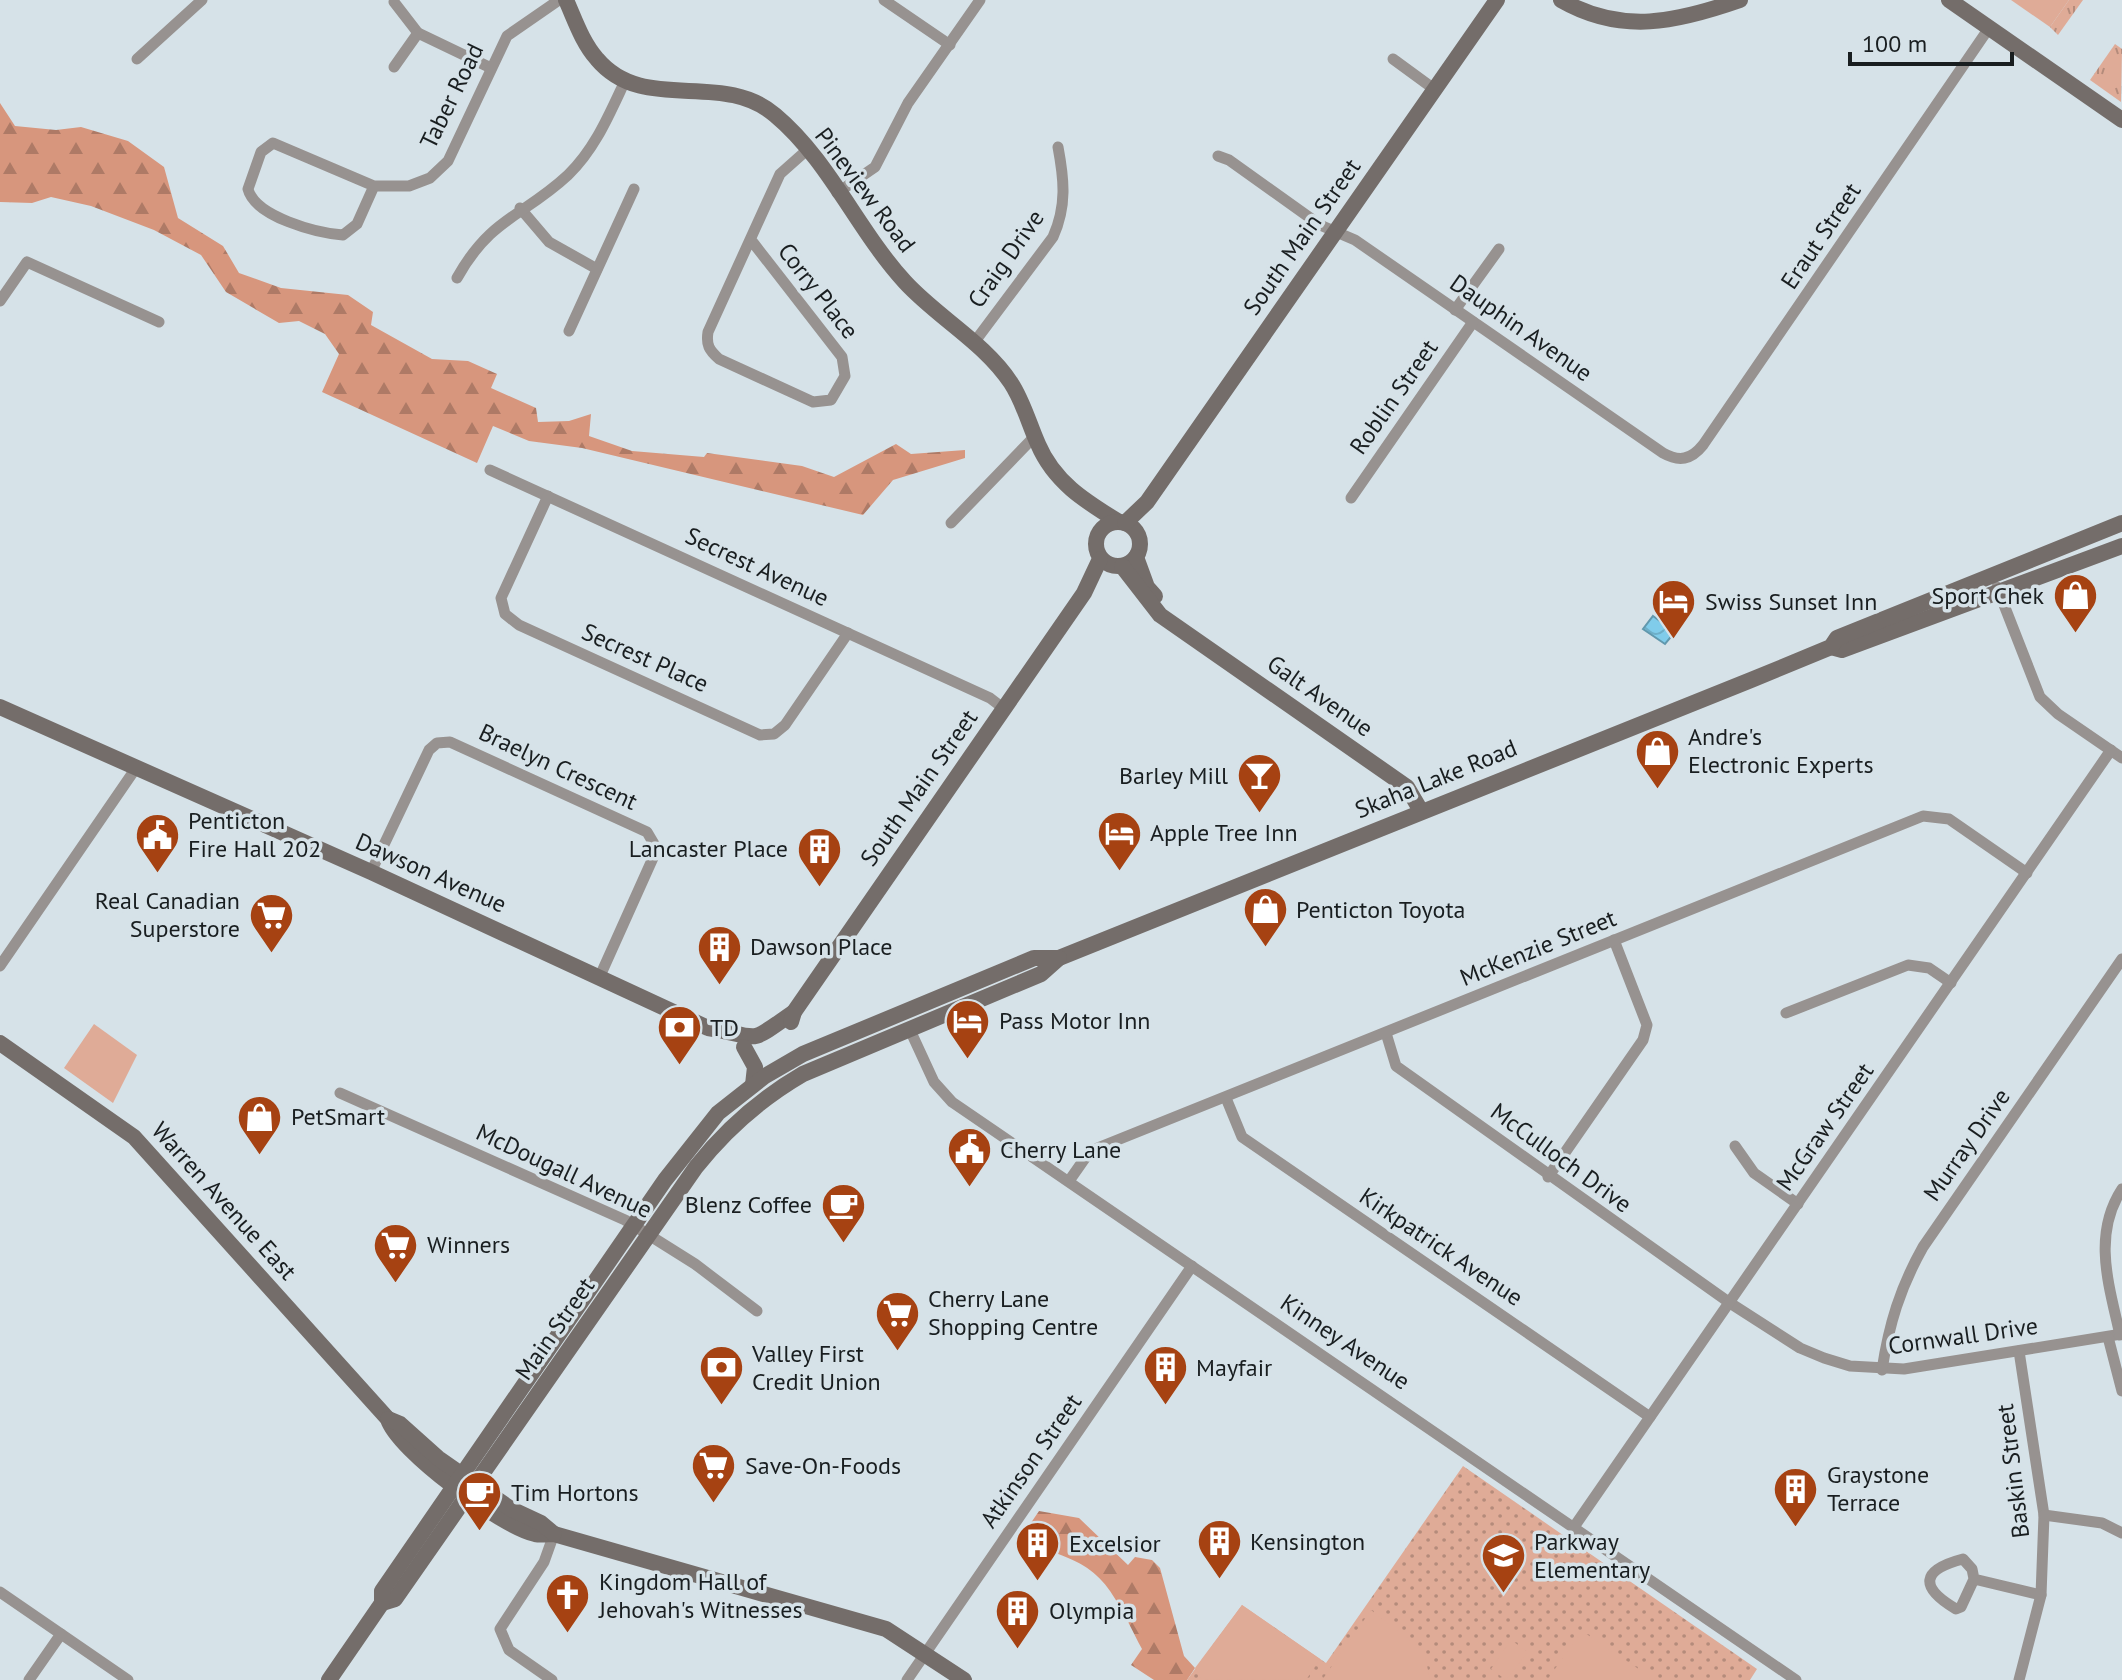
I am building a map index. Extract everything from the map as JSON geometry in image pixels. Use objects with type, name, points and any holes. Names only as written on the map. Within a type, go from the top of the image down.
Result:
[{"type":"street","points":[[137,59],[202,0]]},
{"type":"street","name":"Taber Road","points":[[374,186],[357,224],[343,235],[291,224],[255,203],[248,189],[261,152],[273,143],[374,186],[409,186],[430,178],[448,161],[507,36],[559,0]]},
{"type":"street","name":"Pineview Road","points":[[566,0],[593,54],[607,70],[625,81],[655,90],[709,89],[744,97],[773,112],[807,150],[906,283],[1011,383],[1049,465],[1077,495],[1122,522]]},
{"type":"street","points":[[884,0],[950,45]]},
{"type":"street","points":[[837,193],[875,167],[908,103],[980,0]]},
{"type":"street","name":"South Main Street","points":[[1122,522],[1147,502],[1497,0]]},
{"type":"street","points":[[1561,0],[1604,19],[1643,24],[1693,17],[1740,0]]},
{"type":"street","points":[[1949,0],[2122,120]]},
{"type":"street","points":[[394,2],[418,33],[491,68]]},
{"type":"street","name":"Eraut Street","points":[[1681,460],[1692,456],[1703,445],[1989,28]]},
{"type":"street","points":[[394,67],[418,33]]},
{"type":"street","points":[[1393,59],[1434,89]]},
{"type":"street","points":[[457,278],[489,232],[566,177],[582,160],[595,142],[625,81]]},
{"type":"street","name":"Craig Drive","points":[[973,344],[1053,237],[1063,216],[1064,181],[1058,147]]},
{"type":"street","name":"Corry Place","points":[[751,240],[842,357],[845,376],[831,400],[813,402],[719,359],[710,351],[708,332],[780,174],[807,150]]},
{"type":"street","name":"Dauphin Avenue","points":[[1218,156],[1229,160],[1320,225],[1337,230],[1663,453],[1681,460]]},
{"type":"street","points":[[569,331],[634,189]]},
{"type":"street","points":[[520,208],[549,242],[597,269]]},
{"type":"street","points":[[1455,310],[1499,249]]},
{"type":"street","points":[[0,301],[27,262],[159,322]]},
{"type":"street","name":"Roblin Street","points":[[1351,498],[1473,322]]},
{"type":"street","points":[[951,523],[1035,436]]},
{"type":"street","name":"Secrest Avenue","points":[[490,470],[990,698],[1003,708]]},
{"type":"street","name":"Pineview Road","points":[[1077,495],[1096,537]]},
{"type":"street","name":"Secrest Place","points":[[548,496],[501,598],[505,614],[533,632],[760,735],[774,734],[785,725],[848,633]]},
{"type":"street","name":"South Main Street","points":[[1138,534],[1147,502]]},
{"type":"street","points":[[1122,522],[1138,534],[1140,546],[1119,562],[1095,548],[1096,537],[1108,524],[1122,522]]},
{"type":"street","name":"Skaha Lake Road","points":[[777,1090],[803,1074],[1041,974],[1059,958],[1831,647],[1837,638],[2122,523]]},
{"type":"street","name":"Skaha Lake Road","points":[[1831,647],[1842,650],[2122,546]]},
{"type":"street","name":"South Main Street","points":[[749,1044],[782,1034],[794,1012],[1084,593],[1119,562]]},
{"type":"street","name":"Galt Avenue","points":[[1119,562],[1160,615],[1402,783],[1421,811]]},
{"type":"street","points":[[1992,575],[2040,697],[2058,714],[2122,758]]},
{"type":"street","name":"Dawson Avenue","points":[[0,707],[600,976],[708,1028],[722,1040],[749,1044]]},
{"type":"street","name":"Braelyn Crescent","points":[[371,872],[429,750],[437,743],[450,742],[590,805],[647,832],[657,849],[600,976]]},
{"type":"street","name":"McGraw Street","points":[[1574,1527],[2111,750]]},
{"type":"street","points":[[0,966],[136,768]]},
{"type":"street","points":[[1402,783],[1406,803],[1403,818]]},
{"type":"street","name":"McKenzie Street","points":[[1069,1181],[1090,1151],[1931,814],[1949,819],[2027,873]]},
{"type":"street","points":[[1548,1177],[1643,1040],[1647,1025],[1614,940]]},
{"type":"street","name":"Skaha Lake Road","points":[[753,1085],[803,1054],[1034,958],[1059,958]]},
{"type":"street","name":"Murray Drive","points":[[1882,1370],[1889,1320],[1904,1281],[1923,1247],[2122,959]]},
{"type":"street","points":[[1786,1013],[1908,965],[1929,968],[1951,983]]},
{"type":"street","name":"Kinney Avenue","points":[[905,1013],[928,1072],[941,1092],[1796,1680]]},
{"type":"street","name":"McCulloch Drive","points":[[1386,1033],[1396,1066],[1548,1177],[1730,1303]]},
{"type":"street","name":"Warren Avenue East","points":[[0,1043],[134,1137],[388,1419],[400,1424],[473,1490],[554,1534],[886,1629],[964,1680]]},
{"type":"street","points":[[749,1044],[755,1067],[753,1085]]},
{"type":"street","name":"Main Street","points":[[329,1680],[382,1603],[382,1591],[634,1225],[711,1122],[753,1085]]},
{"type":"street","name":"Main Street","points":[[382,1603],[395,1599],[719,1138],[777,1090]]},
{"type":"street","name":"McDougall Avenue","points":[[340,1093],[634,1225],[757,1311]]},
{"type":"street","name":"Kirkpatrick Avenue","points":[[1226,1098],[1242,1137],[1650,1417]]},
{"type":"street","points":[[1735,1146],[1754,1173],[1798,1204]]},
{"type":"street","points":[[2122,1189],[2107,1221],[2104,1246],[2122,1391]]},
{"type":"street","name":"Atkinson Street","points":[[907,1680],[1192,1266]]},
{"type":"street","name":"Cornwall Drive","points":[[1730,1303],[1800,1348],[1850,1366],[1882,1370],[2117,1335]]},
{"type":"street","name":"Baskin Street","points":[[2019,1351],[2044,1515],[2041,1595],[2019,1680]]},
{"type":"street","points":[[2044,1515],[2102,1523],[2122,1533]]},
{"type":"street","points":[[552,1680],[509,1650],[500,1629],[544,1562],[554,1534]]},
{"type":"street","points":[[1963,1559],[1972,1569],[1974,1579],[1961,1607],[1956,1609],[1935,1596],[1930,1586],[1931,1575],[1937,1567],[1963,1559]]},
{"type":"street","points":[[1974,1579],[2041,1595]]},
{"type":"street","points":[[0,1592],[128,1680]]},
{"type":"street","points":[[29,1680],[61,1634]]},
{"type":"green space","points":[[2011,0],[2069,0],[2050,27]]},
{"type":"green space","points":[[2069,0],[2083,0],[2058,35],[2050,27]]},
{"type":"green space","points":[[2115,44],[2122,49],[2121,102],[2090,80]]},
{"type":"green space","points":[[0,103],[15,126],[56,130],[81,127],[128,141],[164,167],[178,218],[223,246],[239,273],[281,288],[348,295],[373,312],[371,325],[432,359],[468,361],[497,374],[491,388],[536,408],[538,422],[569,421],[591,414],[589,436],[632,451],[704,457],[707,453],[802,466],[834,477],[896,444],[911,454],[965,450],[965,458],[893,480],[863,515],[582,448],[529,441],[493,426],[477,463],[322,392],[339,354],[325,334],[299,321],[279,323],[226,292],[201,255],[154,230],[91,206],[51,197],[32,203],[0,202]]},
{"type":"green space","points":[[94,1024],[137,1055],[113,1103],[64,1068]]},
{"type":"green space","points":[[1463,1466],[1757,1669],[1750,1680],[1187,1680],[1242,1605],[1326,1663]]},
{"type":"green space","points":[[1039,1511],[1079,1518],[1128,1565],[1135,1557],[1152,1560],[1160,1568],[1184,1656],[1195,1668],[1187,1680],[1154,1680],[1131,1665],[1142,1649],[1118,1604],[1097,1576],[1067,1557],[1018,1542]]},
{"type":"green space","points":[[1242,1605],[1320,1659],[1306,1680],[1202,1679],[1195,1668]]},
{"type":"green space","points":[[1371,1610],[1424,1651],[1430,1680],[1322,1680]]},
{"type":"green space","points":[[1582,1631],[1655,1680],[1547,1680]]},
{"type":"green space","points":[[1511,1640],[1528,1652],[1506,1680],[1491,1669]]},
{"type":"water","points":[[1653,616],[1675,632],[1665,644],[1643,629]]},
{"type":"place","name":"Sport Chek","points":[[2075,635]]},
{"type":"place","name":"Swiss Sunset Inn","points":[[1674,641]]},
{"type":"place","name":"Andre's Electronic Experts","points":[[1657,790]]},
{"type":"place","name":"Barley Mill","points":[[1259,815]]},
{"type":"place","name":"Apple Tree Inn","points":[[1119,872]]},
{"type":"place","name":"Penticton Fire Hall 202","points":[[157,874]]},
{"type":"place","name":"Lancaster Place","points":[[819,888]]},
{"type":"place","name":"Penticton Toyota","points":[[1265,949]]},
{"type":"place","name":"Real Canadian Superstore","points":[[271,954]]},
{"type":"place","name":"Dawson Place","points":[[719,986]]},
{"type":"place","name":"Pass Motor Inn","points":[[968,1060]]},
{"type":"place","name":"TD","points":[[679,1067]]},
{"type":"place","name":"PetSmart","points":[[260,1156]]},
{"type":"place","name":"Cherry Lane","points":[[969,1189]]},
{"type":"place","name":"Blenz Coffee","points":[[843,1244]]},
{"type":"place","name":"Winners","points":[[396,1284]]},
{"type":"place","name":"Cherry Lane Shopping Centre","points":[[897,1352]]},
{"type":"place","name":"Valley First Credit Union","points":[[721,1407]]},
{"type":"place","name":"Mayfair","points":[[1165,1407]]},
{"type":"place","name":"Save-On-Foods","points":[[714,1505]]},
{"type":"place","name":"Graystone Terrace","points":[[1796,1528]]},
{"type":"place","name":"Tim Hortons","points":[[480,1532]]},
{"type":"place","name":"Kensington","points":[[1219,1581]]},
{"type":"place","name":"Excelsior","points":[[1038,1583]]},
{"type":"place","name":"Parkway Elementary","points":[[1503,1595]]},
{"type":"place","name":"Kingdom Hall of Jehovah's Witnesses","points":[[568,1635]]},
{"type":"place","name":"Olympia","points":[[1018,1650]]}]
